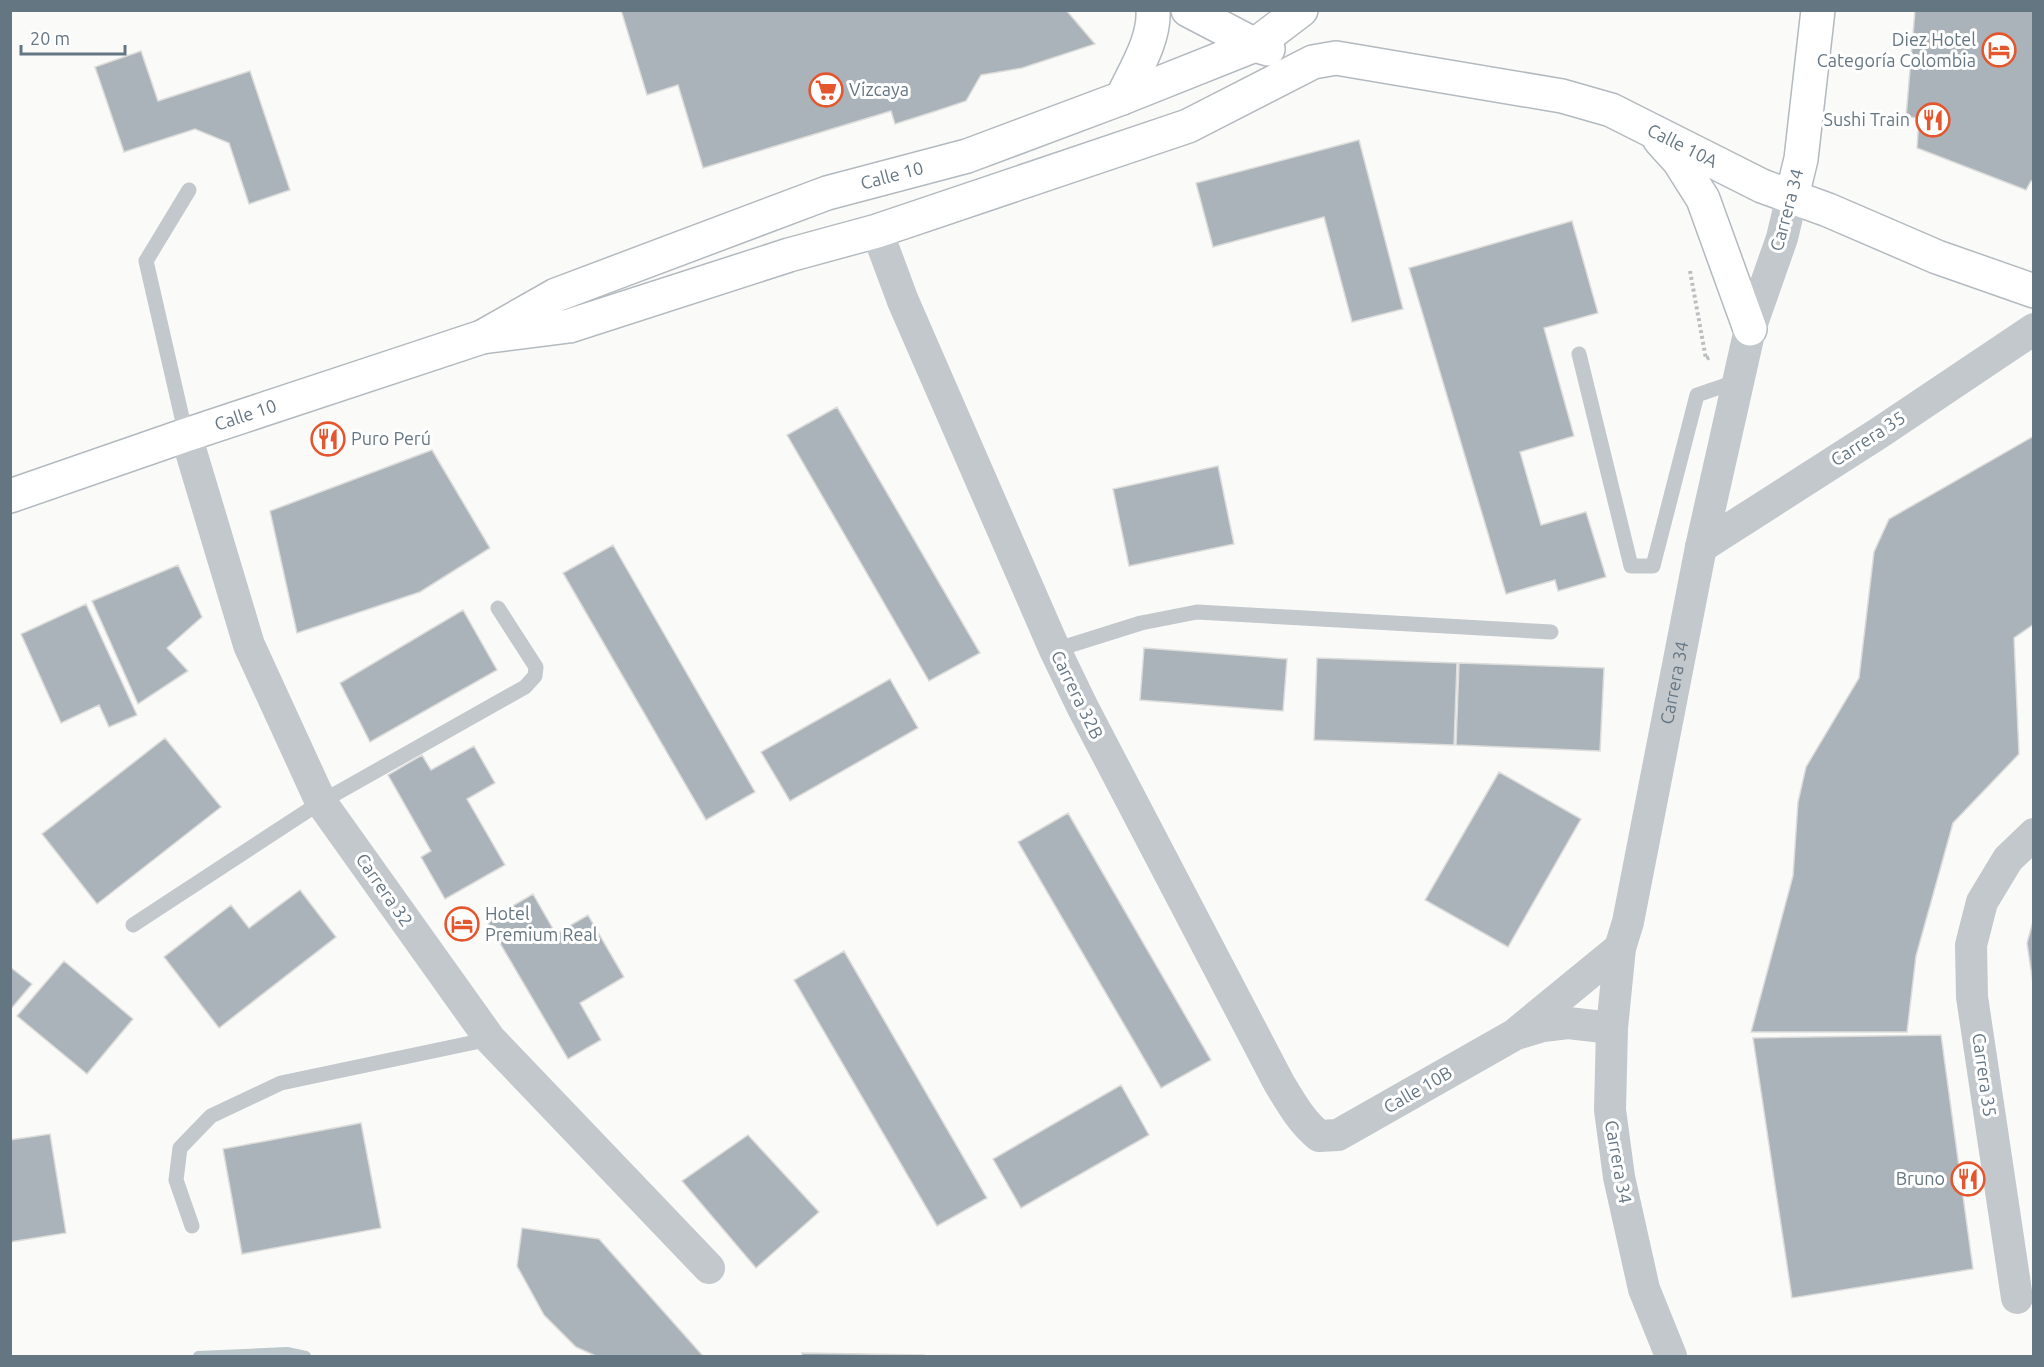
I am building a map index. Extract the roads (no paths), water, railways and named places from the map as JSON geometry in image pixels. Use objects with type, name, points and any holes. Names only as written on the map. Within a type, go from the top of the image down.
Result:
[{"type":"street","points":[[1122,98],[1153,26],[1153,10]]},
{"type":"street","points":[[1188,10],[1255,45],[1313,62]]},
{"type":"street","name":"Calle 10","points":[[482,337],[556,295],[827,193],[967,156],[1255,45],[1301,10]]},
{"type":"street","name":"Carrera 34","points":[[1671,1356],[1644,1288],[1619,1177],[1610,1110],[1612,1028],[1620,948],[1628,922],[1701,547],[1749,329],[1782,238],[1801,159],[1818,10]]},
{"type":"street","name":"Calle 10A","points":[[1313,62],[1336,58],[1562,96],[1611,110],[1762,186],[1792,196],[1937,256],[2034,291]]},
{"type":"street","name":"Calle 10","points":[[10,496],[482,337],[569,326],[789,255],[877,231],[1188,126],[1313,62]]},
{"type":"street","points":[[1651,130],[1679,161],[1703,199],[1749,329]]},
{"type":"street","points":[[877,231],[930,173],[967,156]]},
{"type":"street","name":"Carrera 32B","points":[[877,231],[903,301],[1055,650],[1088,719],[1278,1083],[1297,1113],[1320,1136]]},
{"type":"street","name":"Carrera 35","points":[[1701,547],[1879,433],[2034,329]]},
{"type":"street","name":"Carrera 32","points":[[186,435],[249,645],[321,802],[490,1039],[709,1268]]},
{"type":"street","name":"Carrera 35","points":[[2017,1298],[1972,997],[1971,945],[1982,902],[2008,859],[2034,834]]},
{"type":"street","name":"Calle 10B","points":[[1320,1136],[1338,1135],[1514,1035],[1620,948]]},
{"type":"street","name":"Calle 10B","points":[[1514,1035],[1543,1026],[1568,1023],[1612,1028]]},
{"type":"lane","points":[[186,435],[146,261],[189,190]]},
{"type":"lane","points":[[1580,354],[1630,566],[1653,566],[1697,395],[1738,381]]},
{"type":"lane","points":[[133,925],[321,802],[525,687],[535,676],[536,667],[498,608]]},
{"type":"lane","points":[[1055,650],[1140,623],[1197,612],[1551,632]]},
{"type":"lane","points":[[192,1226],[176,1180],[180,1148],[211,1116],[281,1083],[490,1039]]},
{"type":"waterway","points":[[198,1356],[287,1352],[306,1356]]},
{"type":"place","name":"Diez Hotel Categoría Colombia","points":[[1999,50]]},
{"type":"place","name":"Vizcaya","points":[[826,90]]},
{"type":"place","name":"Sushi Train","points":[[1933,120]]},
{"type":"place","name":"Puro Perú","points":[[328,439]]},
{"type":"place","name":"Hotel Premium Real","points":[[462,924]]},
{"type":"place","name":"Bruno","points":[[1968,1179]]}]
